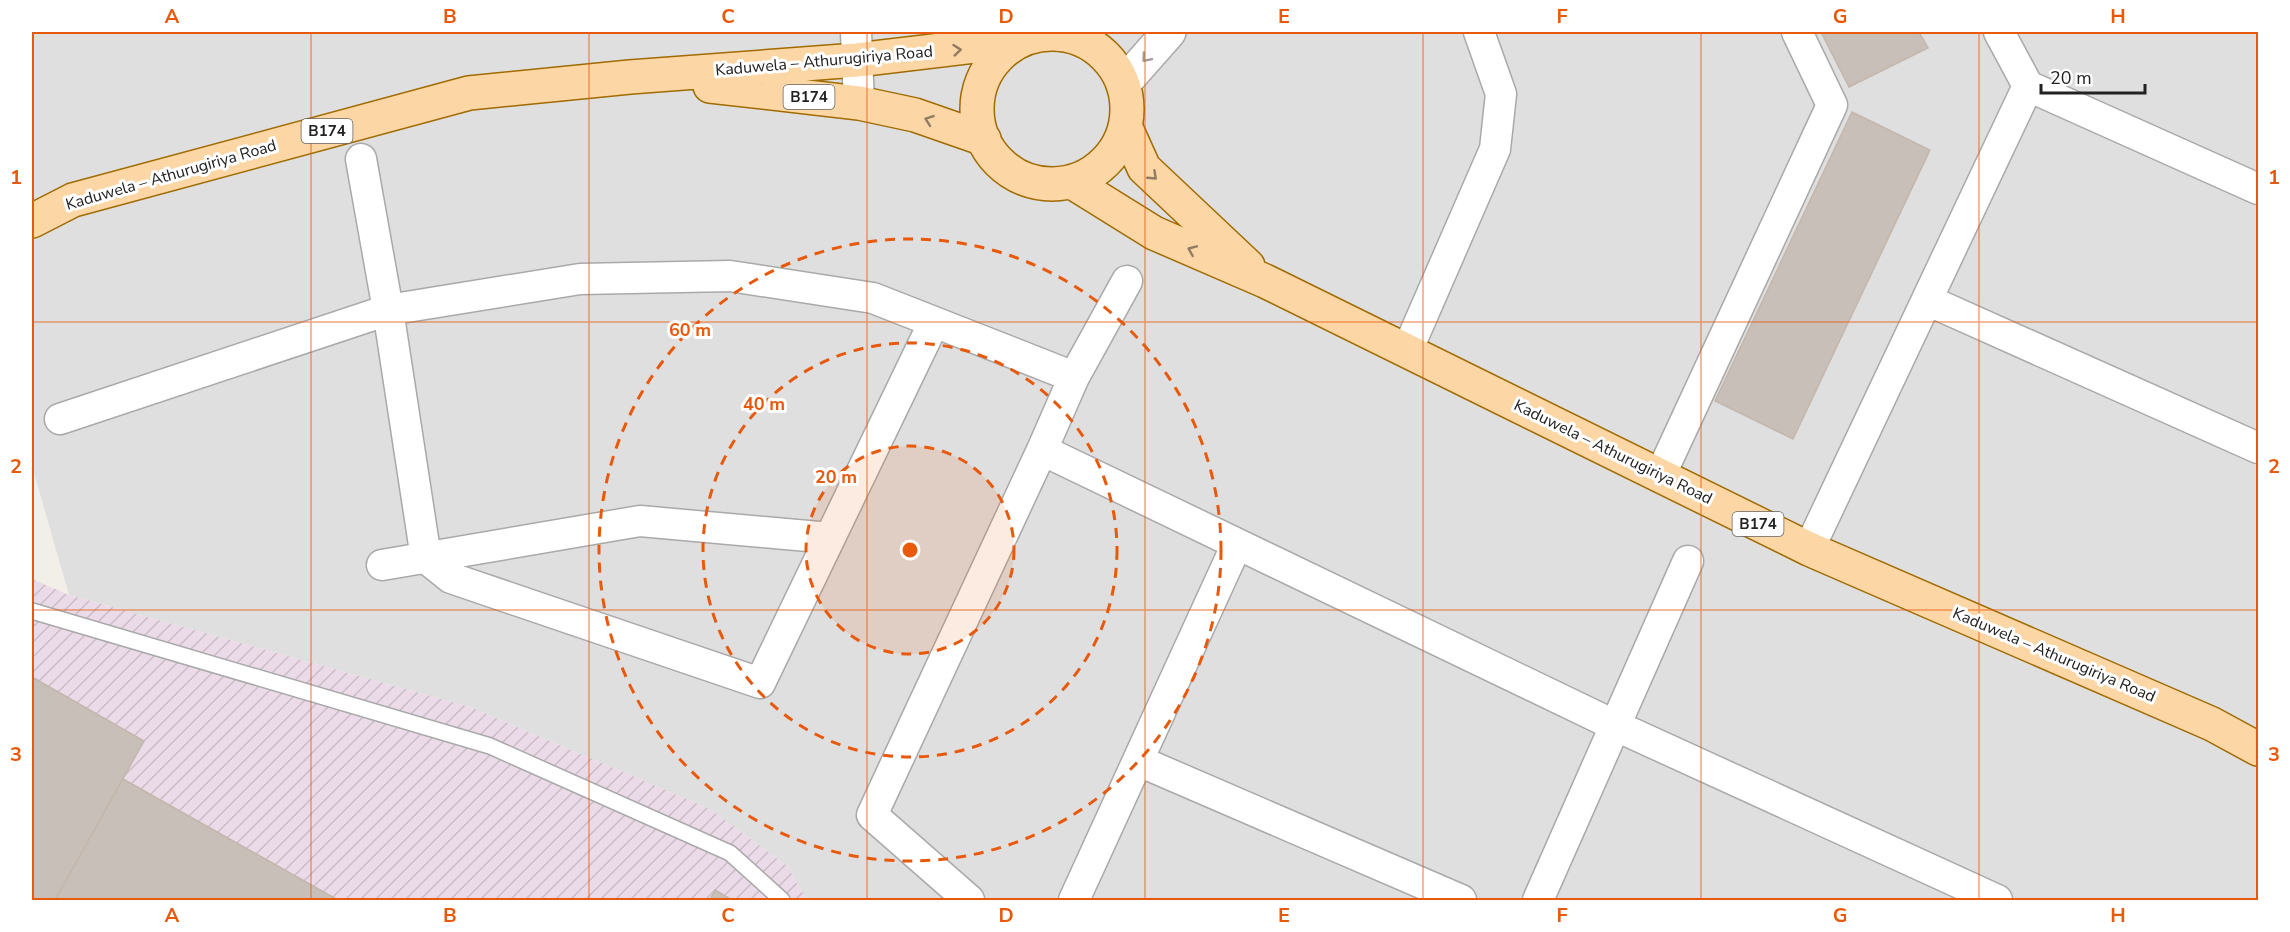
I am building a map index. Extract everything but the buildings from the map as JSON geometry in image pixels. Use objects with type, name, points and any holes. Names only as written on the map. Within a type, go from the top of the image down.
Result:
[{"type":"main road","points":[[1062,33],[1081,39],[1099,50],[1114,66],[1124,84],[1127,106],[1125,126],[1119,145],[1107,161],[1091,174],[1072,182],[1042,183],[1014,174],[996,159],[984,139],[978,118],[978,95],[986,72],[1000,55],[1018,41],[1039,35],[1062,33]]},
{"type":"main road","name":"Kaduwela – Athurugiriya Road","points":[[32,221],[73,200],[469,93],[630,77],[857,46],[1018,41]]},
{"type":"main road","name":"Kaduwela – Athurugiriya Road","points":[[630,77],[859,103],[915,115],[984,139]]},
{"type":"main road","name":"Kaduwela – Athurugiriya Road","points":[[1125,126],[1144,168],[1265,281]]},
{"type":"main road","name":"Kaduwela – Athurugiriya Road","points":[[1072,182],[1154,233],[1265,281],[1809,549],[2212,724],[2259,749]]},
{"type":"street","points":[[1124,84],[1169,32]]},
{"type":"street","points":[[1407,351],[1495,149],[1501,94],[1479,32]]},
{"type":"street","points":[[1660,476],[1832,105],[1797,32]]},
{"type":"street","points":[[2000,32],[2028,86],[2259,189]]},
{"type":"street","points":[[857,46],[859,103]]},
{"type":"street","points":[[1809,549],[2028,86]]},
{"type":"street","points":[[361,159],[388,310],[426,558],[451,579],[760,683],[934,322]]},
{"type":"street","points":[[60,419],[388,310],[580,279],[730,276],[873,298],[1074,377]]},
{"type":"street","points":[[969,900],[872,815],[1074,377],[1126,281]]},
{"type":"street","points":[[1926,300],[2259,448]]},
{"type":"street","points":[[1042,450],[1614,725],[1997,900]]},
{"type":"street","points":[[382,566],[640,521],[830,538]]},
{"type":"street","points":[[1074,900],[1237,544]]},
{"type":"street","points":[[1538,900],[1688,561]]},
{"type":"street","points":[[1139,761],[1461,900]]},
{"type":"lane","points":[[32,611],[490,746],[730,853],[782,900]]},
{"type":"shaded area","points":[[32,32],[2258,32],[2258,900],[807,900],[787,866],[710,809],[470,707],[69,595],[32,466]]},
{"type":"shaded area","points":[[32,579],[69,595],[470,707],[710,809],[787,866],[807,900],[32,900]]}]
